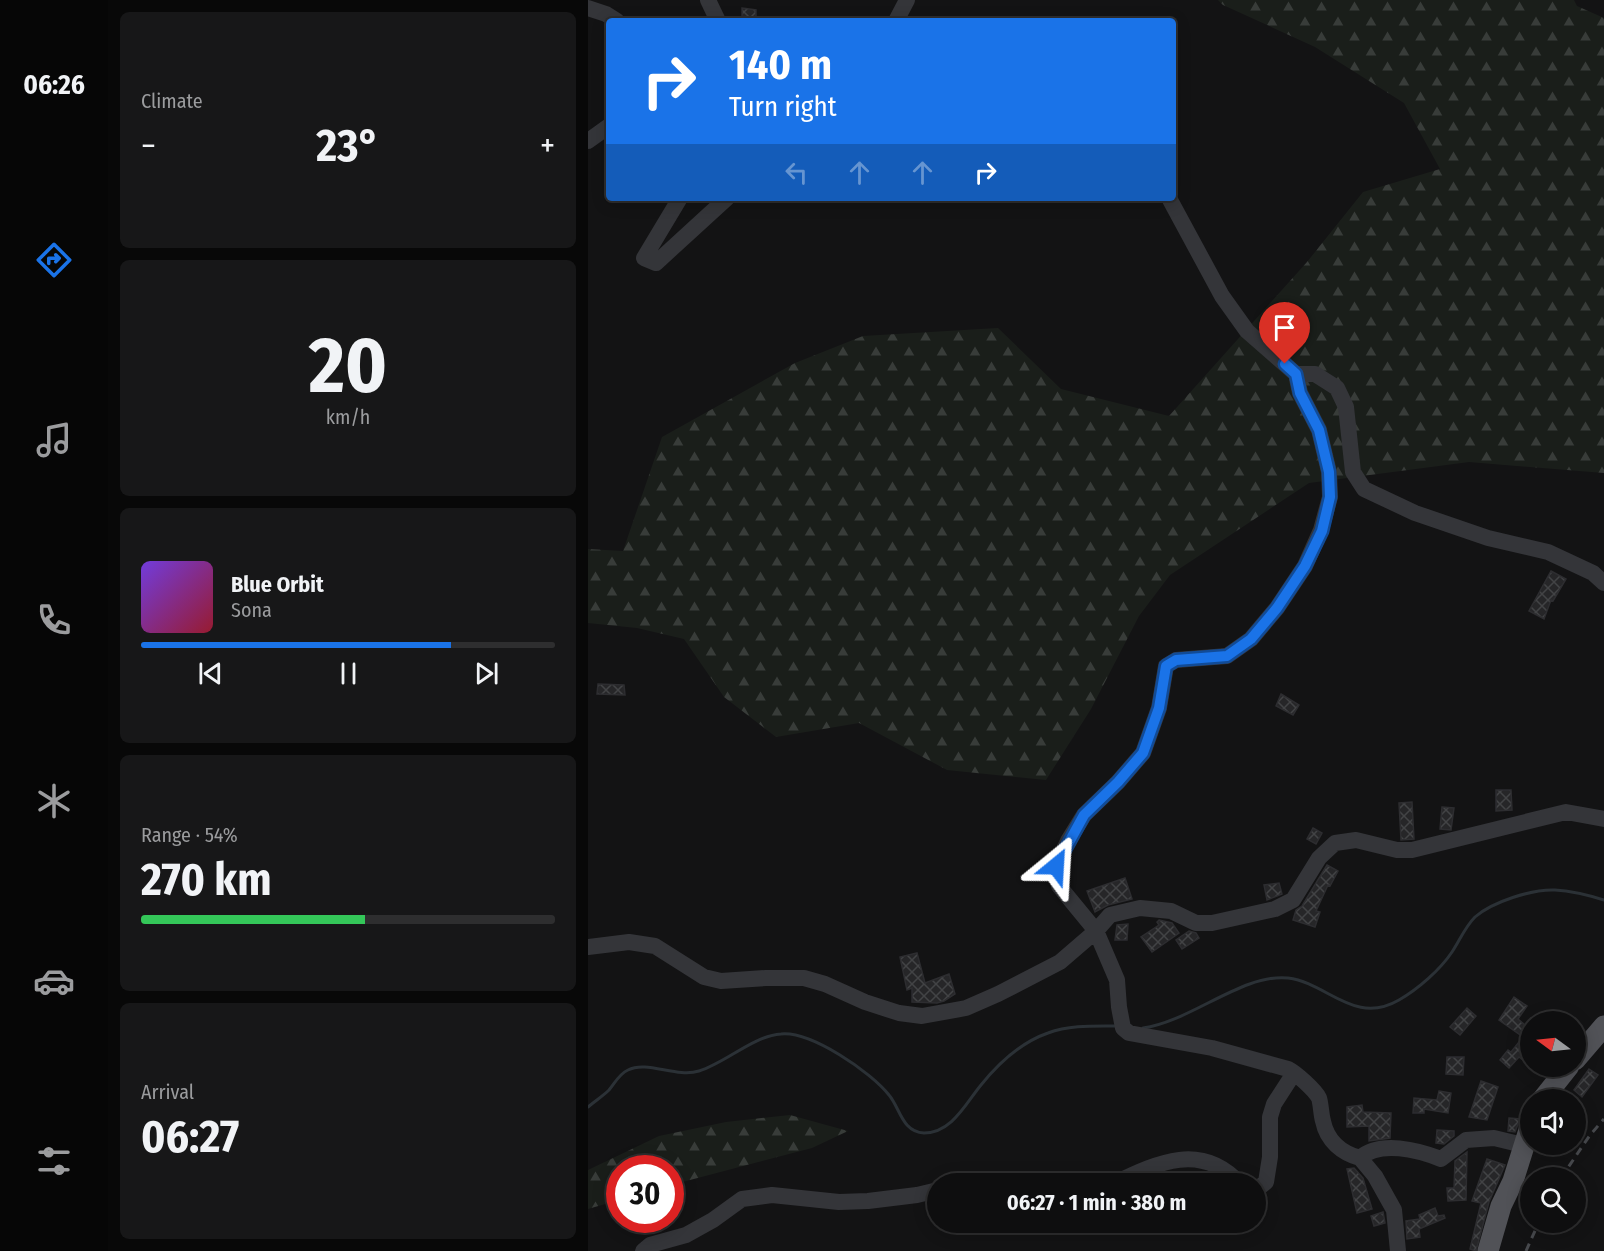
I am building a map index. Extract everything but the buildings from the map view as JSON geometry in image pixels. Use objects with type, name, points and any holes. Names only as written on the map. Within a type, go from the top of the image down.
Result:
[{"type":"main road","points":[[1586,1047],[1604,1026]]},
{"type":"main road","points":[[1551,1089],[1560,1077]]},
{"type":"main road","points":[[1488,1251],[1501,1206],[1513,1181],[1521,1155]]},
{"type":"street","points":[[708,0],[717,18]]},
{"type":"street","points":[[898,18],[907,0]]},
{"type":"street","points":[[588,8],[612,18]]},
{"type":"street","points":[[588,141],[606,128]]},
{"type":"street","points":[[678,201],[644,258],[656,263],[724,201]]},
{"type":"street","points":[[1171,201],[1222,296],[1247,332],[1296,374],[1300,393],[1319,430],[1329,472],[1330,497],[1322,531],[1305,566],[1277,608],[1251,639],[1227,656],[1176,660],[1166,666],[1159,708],[1143,753],[1118,782],[1084,815],[1056,866],[1059,886],[1096,931],[1117,980],[1119,1007],[1126,1031],[1226,1051],[1280,1066],[1294,1073],[1318,1096],[1323,1125],[1336,1147],[1360,1158],[1375,1176],[1394,1210],[1398,1251]]},
{"type":"street","points":[[1296,374],[1315,374],[1337,388],[1346,407],[1353,472],[1364,489],[1426,517],[1488,538],[1548,552],[1593,573],[1604,583]]},
{"type":"street","points":[[588,947],[629,942],[655,946],[704,977],[721,981],[804,978],[899,1013],[922,1016],[944,1014],[966,1008],[998,994],[1060,962],[1096,931],[1110,915],[1140,908],[1171,911],[1196,923],[1212,923],[1275,909],[1293,900],[1319,858],[1335,843],[1356,840],[1397,850],[1412,850],[1566,812],[1604,819]]},
{"type":"street","points":[[1266,1182],[1270,1157],[1270,1117],[1274,1104],[1294,1073]]},
{"type":"street","points":[[1360,1158],[1367,1152],[1398,1148],[1422,1151],[1441,1159],[1466,1140],[1520,1136]]},
{"type":"street","points":[[1136,1173],[1153,1165],[1176,1159],[1204,1161],[1220,1167],[1227,1173]]},
{"type":"street","points":[[643,1251],[650,1245],[686,1235],[713,1220],[742,1199],[772,1195],[849,1202],[927,1193]]},
{"type":"green space","points":[[1218,0],[1574,0],[1577,6],[1604,18],[1604,473],[1469,462],[1309,483],[1170,575],[1139,616],[1091,709],[1046,780],[947,770],[859,723],[776,737],[724,697],[684,639],[637,628],[588,623],[588,549],[623,551],[662,437],[795,363],[863,336],[998,328],[1061,389],[1169,416],[1307,262],[1363,192],[1440,169],[1404,103],[1315,47],[1223,5]]},
{"type":"green space","points":[[790,1115],[848,1131],[812,1148],[684,1182],[684,1155],[619,1155],[659,1136],[726,1122]]},
{"type":"green space","points":[[606,1161],[606,1204],[588,1209],[588,1170]]},
{"type":"waterway","points":[[1143,1028],[1179,1017],[1235,990],[1271,978],[1302,981],[1355,1006],[1383,1007],[1406,996],[1428,979],[1447,959],[1471,921],[1491,906],[1524,894],[1546,890],[1574,892],[1604,900]]},
{"type":"waterway","points":[[588,1107],[607,1092],[628,1070],[644,1067],[690,1073],[699,1071],[760,1039],[781,1034],[808,1039],[840,1055],[869,1075],[889,1095],[906,1124],[917,1132],[934,1132],[950,1123],[995,1069],[1029,1042],[1048,1033],[1064,1029],[1081,1026],[1116,1026]]},
{"type":"railway","points":[[1568,1167],[1604,1119]]},
{"type":"railway","points":[[1526,1251],[1534,1233]]},
{"type":"route","points":[[1056,866],[1084,815],[1118,782],[1143,753],[1159,708],[1166,666],[1176,660],[1227,656],[1251,639],[1277,608],[1305,566],[1322,531],[1330,497],[1329,472],[1319,430],[1300,393],[1296,374],[1285,364]]}]
